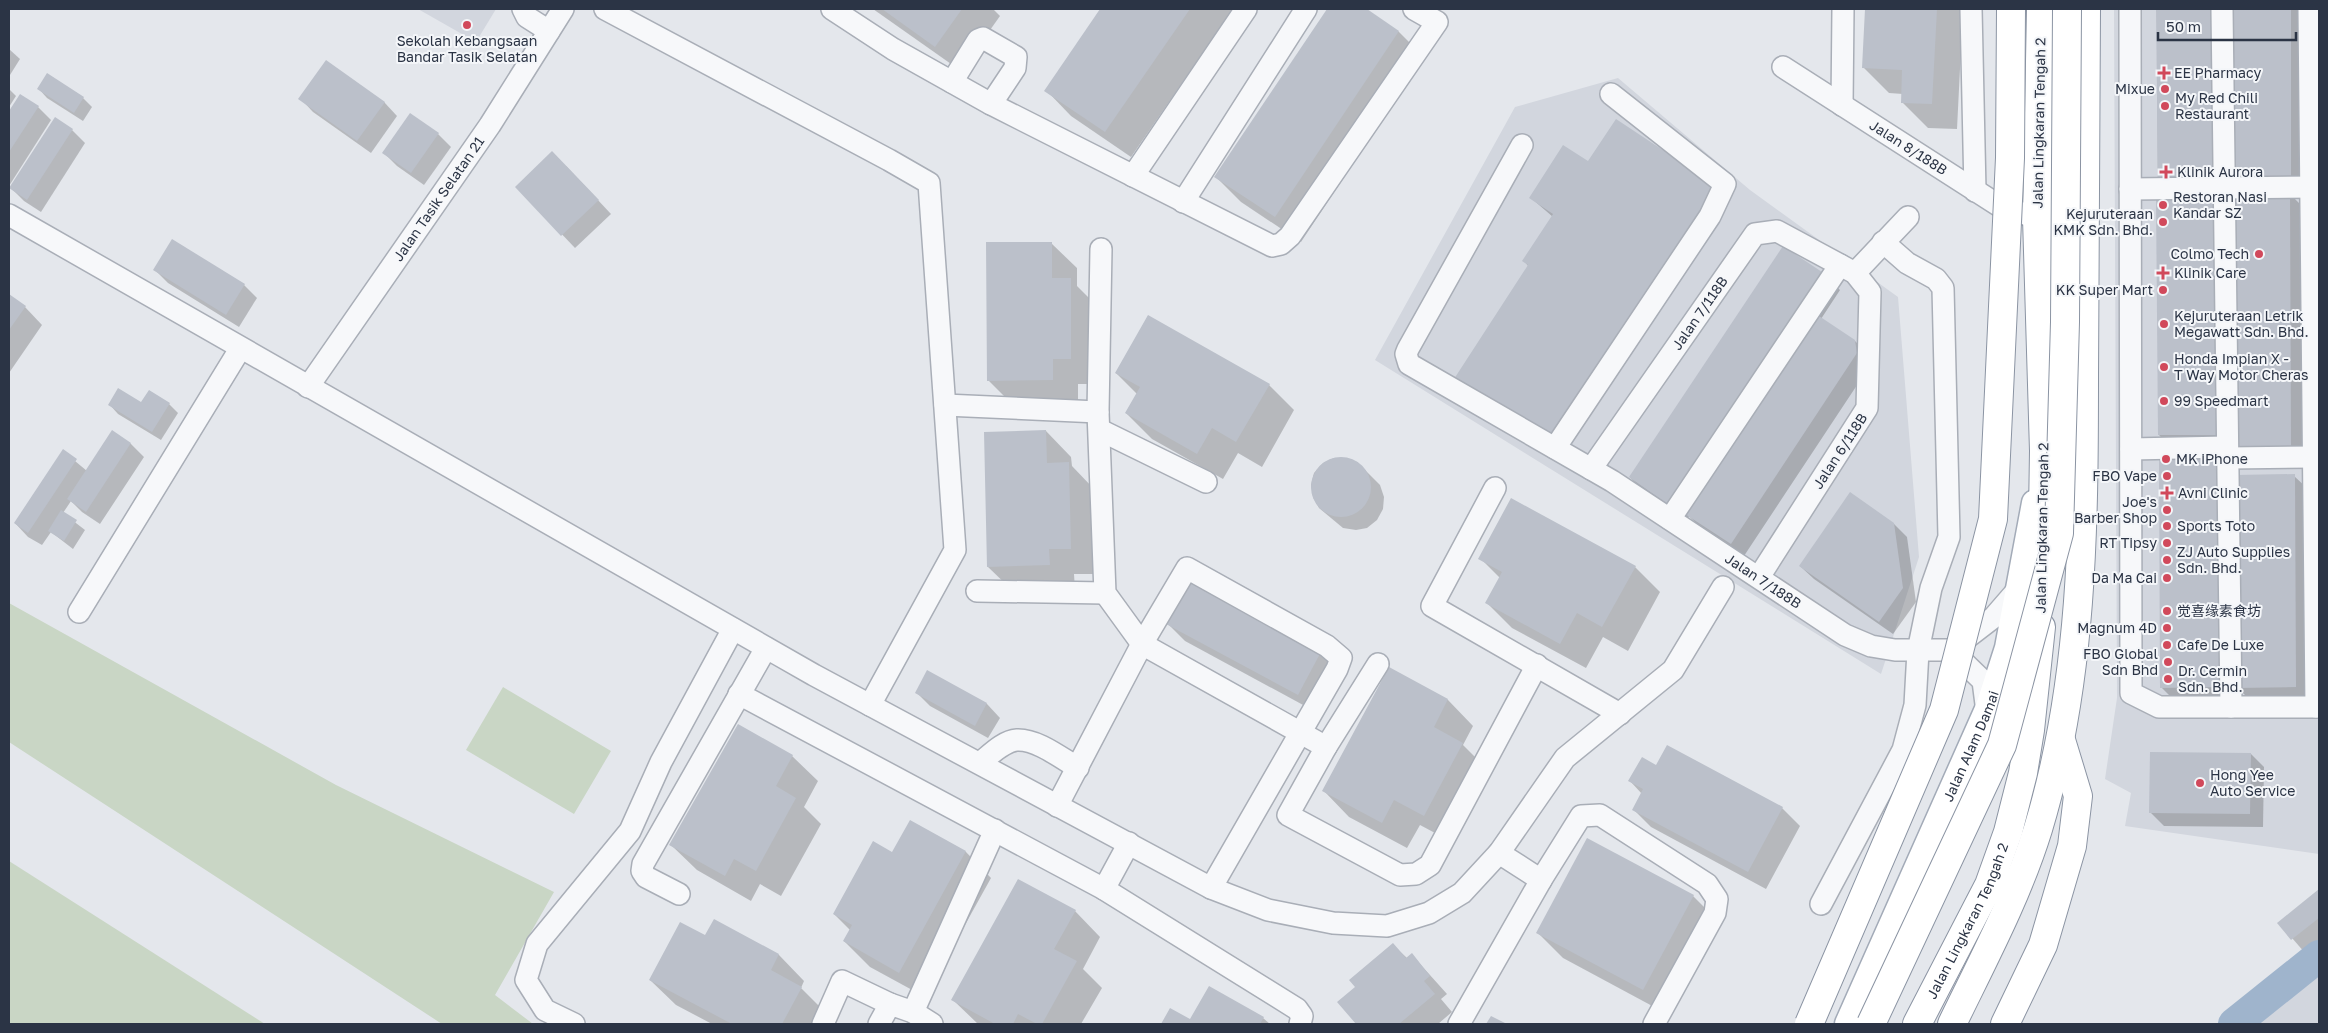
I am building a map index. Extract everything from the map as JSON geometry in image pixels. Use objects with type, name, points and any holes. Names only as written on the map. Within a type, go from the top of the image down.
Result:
[{"type":"highway","points":[[1809,1024],[1944,710],[1994,519],[2010,158],[2011,9]]},
{"type":"highway","name":"Jalan Lingkaran Tengah 2","points":[[1917,1024],[1989,884],[2008,832],[2020,787],[2033,711],[2042,590],[2044,452],[2038,218],[2041,9]]},
{"type":"highway","points":[[1872,1024],[2002,745],[2059,533],[2066,322],[2067,9]]},
{"type":"highway","points":[[1952,1024],[2015,895],[2039,827],[2061,738],[2078,618],[2083,542],[2086,9]]},
{"type":"highway","points":[[2005,1024],[2043,945],[2072,846],[2078,796],[2061,738]]},
{"type":"main road","name":"Jalan Alam Damai","points":[[1848,1024],[1987,712],[2008,648],[2044,452]]},
{"type":"street","points":[[523,9],[527,17],[549,31]]},
{"type":"street","name":"Jalan Tasik Selatan 21","points":[[308,387],[490,125],[563,9]]},
{"type":"street","points":[[605,9],[889,160],[929,184],[954,550],[870,705]]},
{"type":"street","points":[[832,9],[893,49],[991,104],[1272,246],[1281,244],[1290,236],[1437,22],[1414,9]]},
{"type":"street","points":[[1133,176],[1246,9]]},
{"type":"street","points":[[1183,202],[1306,9]]},
{"type":"street","points":[[1842,105],[1843,9]]},
{"type":"street","points":[[1971,9],[1975,191]]},
{"type":"street","points":[[2130,9],[2131,693],[2159,707],[2318,707],[2314,457],[2315,187],[2310,9]]},
{"type":"street","points":[[2222,9],[2231,707]]},
{"type":"street","points":[[952,82],[978,40],[982,38],[989,40],[1016,57],[1015,68],[991,104]]},
{"type":"street","name":"Jalan 8/188B","points":[[1783,67],[1998,205],[2038,218]]},
{"type":"street","points":[[1555,448],[1710,216],[1725,184],[1611,94]]},
{"type":"street","name":"Jalan 7/188B","points":[[1522,145],[1408,349],[1407,360],[1413,368],[1591,469],[1759,577],[1845,635],[1871,646],[1918,652],[1951,650]]},
{"type":"street","points":[[2130,188],[2315,187]]},
{"type":"street","points":[[9,215],[240,349],[766,648],[1211,888],[1268,910],[1333,923],[1386,926],[1428,914],[1462,893],[1498,853],[1565,758],[1673,670],[1724,587]]},
{"type":"street","points":[[1670,519],[1847,269],[1883,242],[1908,217]]},
{"type":"street","name":"Jalan 7/118B","points":[[1591,469],[1755,234],[1777,232],[1847,269]]},
{"type":"street","points":[[1822,904],[1903,750],[1915,705],[1918,652],[1931,588],[1949,538],[1943,288],[1936,279],[1907,263],[1883,242]]},
{"type":"street","points":[[1101,249],[1099,421],[1105,592],[1142,644],[1326,747]]},
{"type":"street","name":"Jalan 6/118B","points":[[1759,577],[1867,408],[1870,292],[1847,269]]},
{"type":"street","points":[[80,612],[240,349]]},
{"type":"street","points":[[945,405],[1099,421],[1206,482]]},
{"type":"street","points":[[2131,448],[2314,457]]},
{"type":"street","points":[[1495,488],[1432,606],[1620,714]]},
{"type":"street","points":[[1057,806],[1142,644],[1187,568],[1319,642],[1341,658],[1337,669],[1211,888]]},
{"type":"street","points":[[1987,712],[1983,681],[1951,650],[1994,616],[2020,587]]},
{"type":"street","points":[[977,591],[1105,592]]},
{"type":"street","points":[[574,1024],[545,1010],[526,980],[538,944],[630,831],[661,762],[733,629]]},
{"type":"street","points":[[679,894],[646,878],[642,871],[643,864],[766,648]]},
{"type":"street","points":[[1378,664],[1326,747],[1288,816],[1400,875],[1416,874],[1430,865],[1537,665]]},
{"type":"street","points":[[740,694],[1104,889],[1297,1009],[1302,1016],[1300,1024]]},
{"type":"street","points":[[980,763],[999,748],[1016,740],[1032,743],[1078,768]]},
{"type":"street","points":[[1459,1024],[1541,880],[1581,816],[1600,815],[1708,884],[1717,899],[1715,913],[1654,1024]]},
{"type":"street","points":[[913,1012],[995,830]]},
{"type":"street","points":[[1104,889],[1128,843]]},
{"type":"street","points":[[1498,853],[1541,880]]},
{"type":"street","points":[[823,1024],[842,981],[890,1004],[913,1012],[932,1024]]},
{"type":"street","points":[[879,1024],[890,1004]]},
{"type":"shaded area","name":"Sekolah Kebangsaan Bandar Tasik Selatan","points":[[418,9],[496,9],[476,42]]},
{"type":"shaded area","points":[[2114,9],[2319,9],[2319,854],[2125,826],[2131,793],[2105,779],[2117,698]]},
{"type":"shaded area","points":[[1618,78],[1750,190],[1898,297],[1919,557],[1881,674],[1375,360],[1515,107]]},
{"type":"shaded area","points":[[2319,970],[2319,1024],[2254,1024]]},
{"type":"green space","points":[[9,603],[336,785],[554,892],[495,995],[533,1024],[442,1024],[9,742]]},
{"type":"green space","points":[[503,687],[611,751],[574,814],[466,750]]},
{"type":"green space","points":[[9,861],[265,1024],[9,1024]]},
{"type":"building","points":[[882,9],[962,9],[935,47]]},
{"type":"building","points":[[1100,9],[1190,9],[1105,132],[1044,91]]},
{"type":"building","points":[[1327,9],[1367,9],[1399,31],[1275,217],[1214,177]]},
{"type":"building","points":[[1865,9],[1937,9],[1932,104],[1901,103],[1902,70],[1862,68]]},
{"type":"building","points":[[2156,9],[2217,9],[2219,180],[2158,181]]},
{"type":"building","points":[[2232,9],[2291,9],[2291,183],[2232,183]]},
{"type":"building","points":[[326,60],[385,102],[357,141],[298,99]]},
{"type":"building","points":[[47,73],[84,97],[74,113],[37,89]]},
{"type":"building","points":[[20,94],[39,106],[9,152],[9,111]]},
{"type":"building","points":[[410,113],[439,133],[411,173],[382,153]]},
{"type":"building","points":[[55,117],[73,129],[27,200],[9,188]]},
{"type":"building","points":[[1616,119],[1717,186],[1549,442],[1454,379],[1528,265],[1522,261],[1553,214],[1529,198],[1563,145],[1588,161]]},
{"type":"building","points":[[552,151],[599,200],[561,236],[515,187]]},
{"type":"building","points":[[2233,192],[2290,192],[2291,448],[2233,448]]},
{"type":"building","points":[[2217,196],[2220,435],[2158,435],[2156,197]]},
{"type":"building","points":[[172,239],[245,284],[226,315],[153,270]]},
{"type":"building","points":[[986,242],[1052,242],[1052,278],[1071,278],[1071,359],[1053,359],[1053,380],[987,381]]},
{"type":"building","points":[[1783,246],[1828,276],[1673,508],[1629,477]]},
{"type":"building","points":[[9,294],[26,306],[9,330]]},
{"type":"building","points":[[1816,314],[1855,340],[1857,353],[1731,544],[1685,514]]},
{"type":"building","points":[[1148,315],[1270,384],[1236,442],[1212,428],[1197,454],[1125,413],[1140,387],[1115,373]]},
{"type":"building","points":[[118,388],[141,402],[149,390],[170,403],[152,432],[108,405]]},
{"type":"building","points":[[112,430],[131,443],[86,512],[67,499]]},
{"type":"building","points":[[1046,430],[1047,463],[1069,462],[1071,549],[1049,549],[1050,565],[987,567],[984,432]]},
{"type":"building","points":[[63,449],[77,459],[28,533],[14,523]]},
{"type":"building","points":[[2222,450],[2222,687],[2160,688],[2159,451]]},
{"type":"building","points":[[1335,457],[1347,457],[1363,465],[1369,475],[1371,487],[1369,499],[1363,509],[1347,517],[1335,517],[1319,509],[1311,493],[1311,481],[1319,465]]},
{"type":"building","points":[[2295,474],[2296,687],[2236,688],[2235,475]]},
{"type":"building","points":[[1850,492],[1894,523],[1903,588],[1879,622],[1799,566]]},
{"type":"building","points":[[1511,498],[1636,566],[1602,627],[1577,613],[1560,644],[1485,603],[1502,572],[1478,559]]},
{"type":"building","points":[[61,510],[77,520],[64,541],[48,531]]},
{"type":"building","points":[[1190,579],[1322,650],[1298,695],[1166,624]]},
{"type":"building","points":[[1389,667],[1448,699],[1434,727],[1463,743],[1424,816],[1394,800],[1382,823],[1322,791]]},
{"type":"building","points":[[927,670],[987,703],[975,726],[915,693]]},
{"type":"building","points":[[738,724],[793,755],[776,786],[796,798],[756,871],[734,859],[725,876],[669,845]]},
{"type":"building","points":[[1667,745],[1783,807],[1748,872],[1632,810],[1643,789],[1628,781],[1642,757],[1656,765]]},
{"type":"building","name":"Hong Yee Auto Service","points":[[2150,752],[2251,753],[2250,814],[2149,813]]},
{"type":"building","points":[[910,820],[966,851],[899,973],[843,941],[852,925],[833,914],[873,841],[892,852]]},
{"type":"building","points":[[1587,838],[1694,895],[1643,990],[1536,933]]},
{"type":"building","points":[[1018,879],[1076,910],[1054,949],[1077,961],[1042,1024],[1037,1024],[1018,1014],[1013,1024],[995,1024],[951,1000]]},
{"type":"building","points":[[2319,889],[2319,918],[2291,940],[2277,923]]},
{"type":"building","points":[[714,919],[779,954],[771,970],[802,987],[782,1024],[732,1024],[649,980],[680,922],[705,935]]},
{"type":"building","points":[[1393,943],[1406,958],[1412,953],[1430,976],[1424,981],[1435,994],[1399,1024],[1356,1024],[1337,1002],[1355,987],[1349,980]]},
{"type":"building","points":[[1209,986],[1264,1017],[1260,1024],[1161,1024],[1170,1008],[1190,1019]]},
{"type":"building","points":[[1491,1016],[1507,1024],[1486,1024]]},
{"type":"waterway","points":[[2234,1024],[2319,956]]},
{"type":"place","name":"Sekolah Kebangsaan Bandar Tasik Selatan","points":[[467,25]]},
{"type":"place","name":"EE Pharmacy","points":[[2164,73]]},
{"type":"place","name":"Mixue","points":[[2165,89]]},
{"type":"place","name":"My Red Chili Restaurant","points":[[2165,106]]},
{"type":"place","name":"Klinik Aurora","points":[[2166,172]]},
{"type":"place","name":"Restoran Nasi Kandar SZ","points":[[2163,205]]},
{"type":"place","name":"Kejuruteraan KMK Sdn. Bhd.","points":[[2163,222]]},
{"type":"place","name":"Colmo Tech","points":[[2259,254]]},
{"type":"place","name":"Klinik Care","points":[[2163,273]]},
{"type":"place","name":"KK Super Mart","points":[[2163,290]]},
{"type":"place","name":"Kejuruteraan Letrik Megawatt Sdn. Bhd.","points":[[2164,324]]},
{"type":"place","name":"Honda Impian X - T Way Motor Cheras","points":[[2164,367]]},
{"type":"place","name":"99 Speedmart","points":[[2164,401]]},
{"type":"place","name":"MK iPhone","points":[[2166,459]]},
{"type":"place","name":"FBO Vape","points":[[2167,476]]},
{"type":"place","name":"Avni Clinic","points":[[2167,493]]},
{"type":"place","name":"Joe's Barber Shop","points":[[2167,510]]},
{"type":"place","name":"Sports Toto","points":[[2167,526]]},
{"type":"place","name":"RT Tipsy","points":[[2167,543]]},
{"type":"place","name":"ZJ Auto Supplies Sdn. Bhd.","points":[[2167,560]]},
{"type":"place","name":"Da Ma Cai","points":[[2167,578]]},
{"type":"place","name":"觉喜缘素食坊","points":[[2167,611]]},
{"type":"place","name":"Magnum 4D","points":[[2167,628]]},
{"type":"place","name":"Cafe De Luxe","points":[[2167,645]]},
{"type":"place","name":"FBO Global Sdn Bhd","points":[[2168,662]]},
{"type":"place","name":"Dr. Cermin Sdn. Bhd.","points":[[2168,679]]},
{"type":"place","name":"Hong Yee Auto Service","points":[[2200,783]]}]
